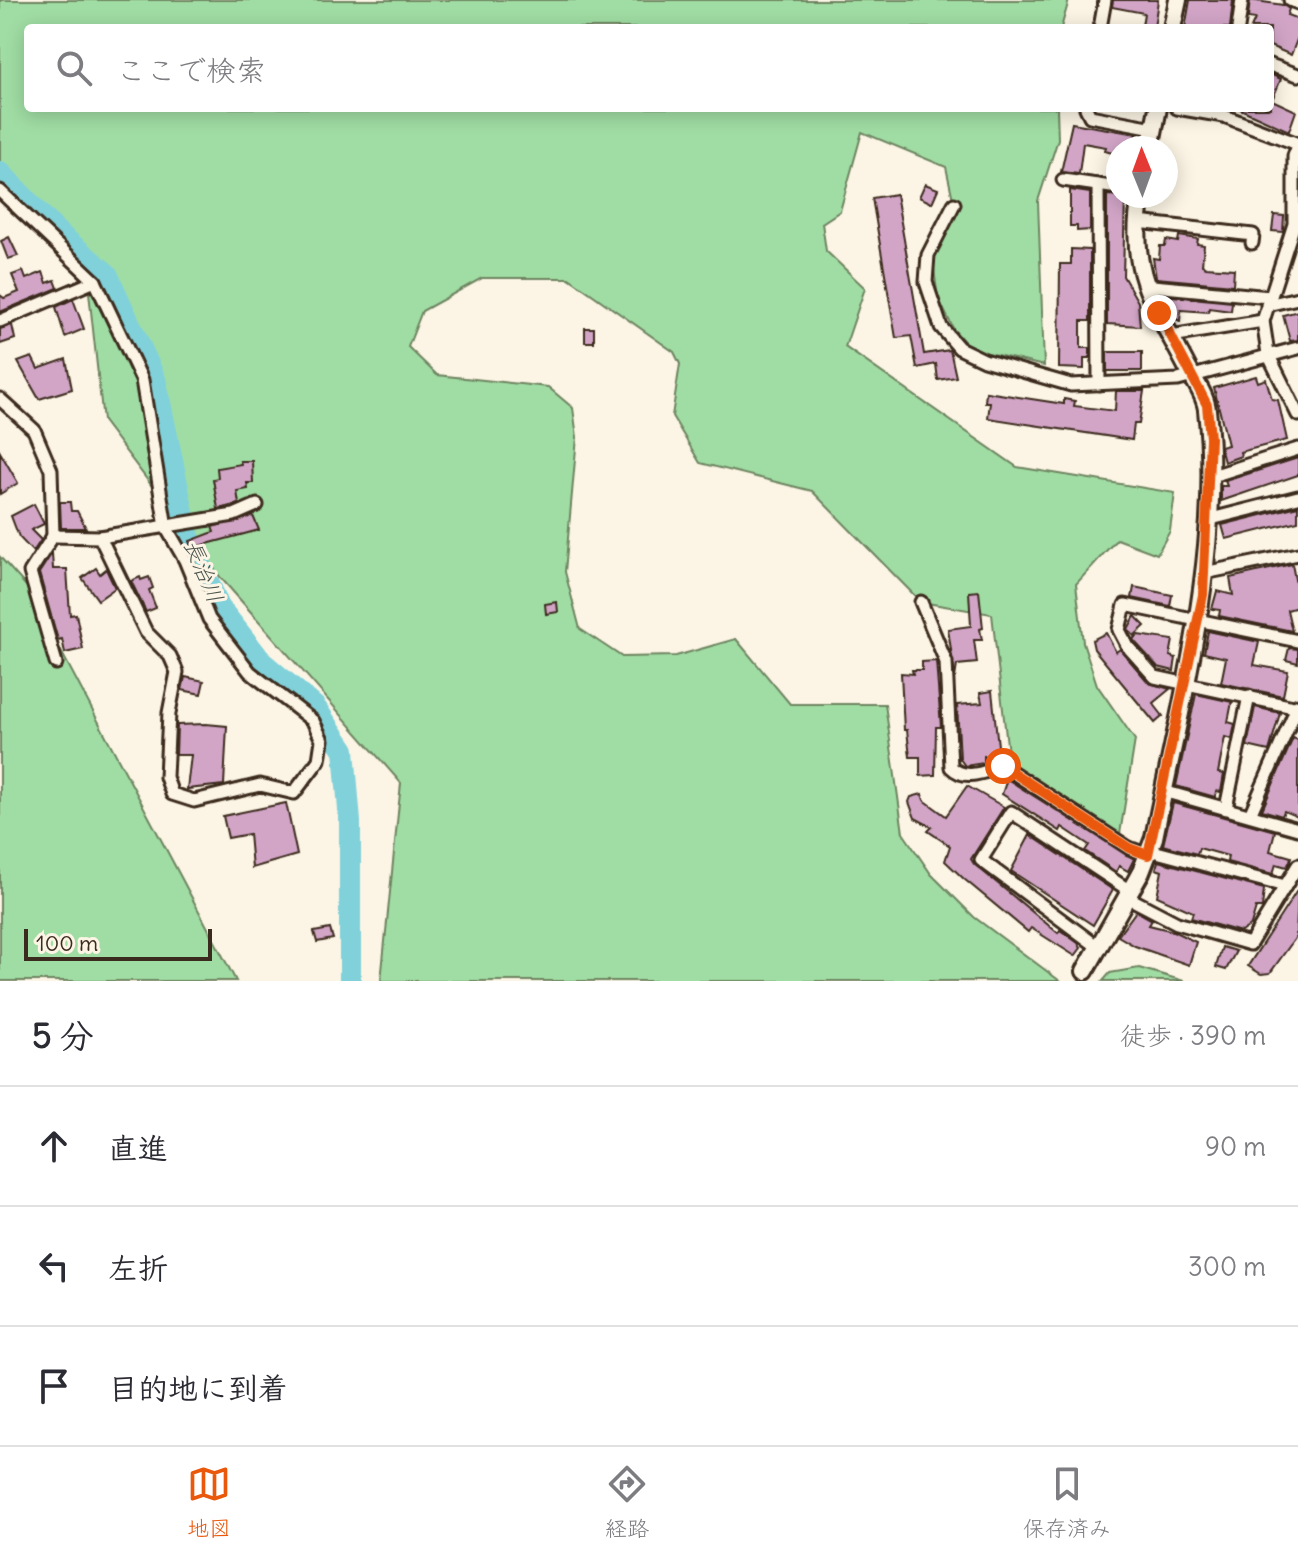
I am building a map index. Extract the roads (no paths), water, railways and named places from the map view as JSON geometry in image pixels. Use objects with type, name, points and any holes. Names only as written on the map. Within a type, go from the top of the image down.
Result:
[{"type":"street","points":[[1101,24],[1105,0]]},
{"type":"street","points":[[1173,24],[1178,0]]},
{"type":"street","points":[[1239,24],[1242,0]]},
{"type":"street","points":[[1290,0],[1298,3]]},
{"type":"street","points":[[1274,66],[1298,75]]},
{"type":"street","points":[[1088,112],[1090,116],[1154,128]]},
{"type":"street","points":[[1152,136],[1157,112]]},
{"type":"street","points":[[1225,112],[1298,145],[1294,156],[1294,224],[1263,321],[1270,358],[1293,392],[1298,415]]},
{"type":"street","points":[[1063,180],[1106,186]]},
{"type":"street","points":[[1098,185],[1099,384]]},
{"type":"street","points":[[0,191],[95,281],[147,397],[166,527],[185,560],[209,619],[250,672],[313,721],[322,740],[319,760],[294,793],[260,785],[194,801],[172,794],[166,777],[169,713],[177,672],[170,656],[146,632],[100,537]]},
{"type":"street","points":[[954,204],[928,255],[926,282],[941,327],[959,348],[984,360],[1071,385],[1099,384],[1178,380],[1270,358],[1298,348]]},
{"type":"street","points":[[1085,971],[1148,852],[1198,619],[1204,573],[1209,477],[1207,405],[1141,276],[1136,249],[1140,208]]},
{"type":"street","points":[[1138,222],[1253,235],[1252,243]]},
{"type":"street","points":[[1282,258],[1298,256]]},
{"type":"street","points":[[0,321],[95,281]]},
{"type":"street","points":[[1147,289],[1153,286],[1269,301],[1298,298]]},
{"type":"street","points":[[1171,336],[1263,321]]},
{"type":"street","points":[[0,399],[34,430],[51,470],[53,536],[30,572],[56,663]]},
{"type":"street","points":[[1209,477],[1298,449]]},
{"type":"street","points":[[1207,520],[1298,497]]},
{"type":"street","points":[[53,536],[100,537],[166,527],[234,515],[257,505]]},
{"type":"street","points":[[1204,573],[1298,554]]},
{"type":"street","points":[[921,602],[946,662],[951,767],[967,776],[1003,766],[1129,848],[1285,886]]},
{"type":"street","points":[[1250,815],[1298,707],[1155,677],[1128,647],[1119,630],[1125,605],[1298,641]]},
{"type":"street","points":[[1226,808],[1249,696]]},
{"type":"street","points":[[1163,791],[1298,829]]},
{"type":"street","points":[[1098,947],[981,860],[1011,812],[1128,894],[1177,923],[1250,944],[1298,865]]},
{"type":"waterway","name":"長治川","points":[[0,172],[57,232],[107,274],[155,379],[187,532],[219,607],[263,663],[315,707],[344,750],[350,822],[350,981]]}]
